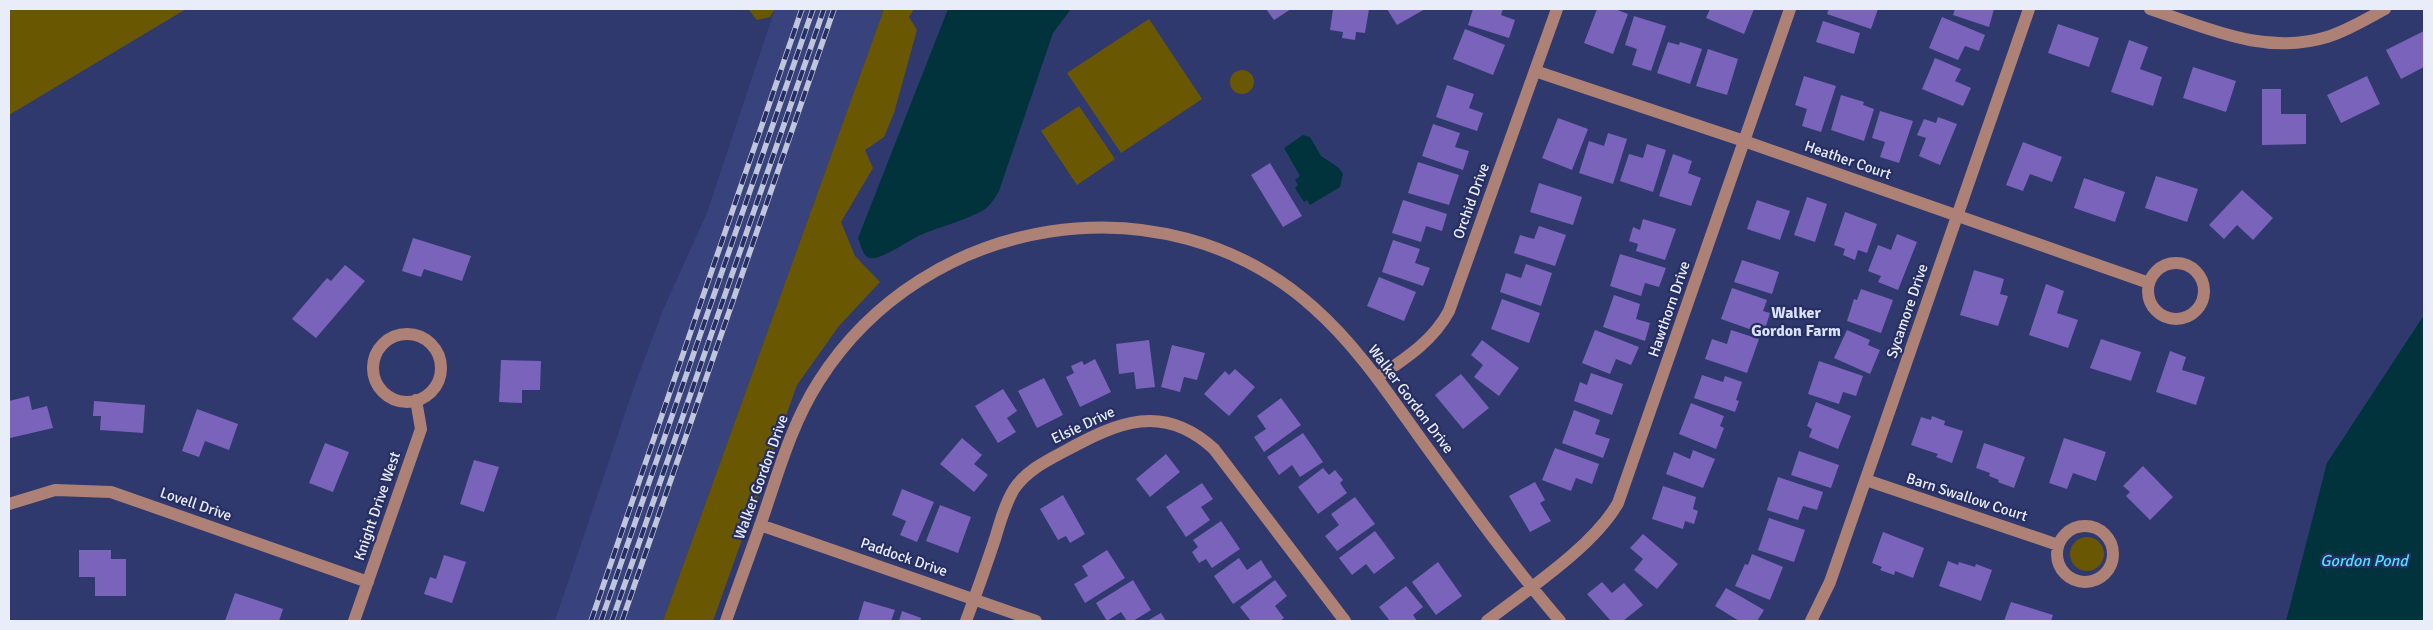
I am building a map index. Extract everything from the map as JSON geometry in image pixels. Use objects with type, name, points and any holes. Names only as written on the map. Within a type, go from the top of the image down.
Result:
[{"type":"street","name":"Orchid Drive","points":[[1378,377],[1424,344],[1438,329],[1449,311],[1557,9]]},
{"type":"street","name":"Hawthorn Drive","points":[[1487,621],[1595,534],[1618,503],[1790,9]]},
{"type":"street","name":"Sycamore Drive","points":[[1811,621],[1830,582],[2029,9]]},
{"type":"street","points":[[2150,9],[2237,38],[2260,43],[2282,44],[2304,42],[2332,35],[2385,9]]},
{"type":"street","name":"Heather Court","points":[[1535,70],[1744,140],[2149,283]]},
{"type":"street","name":"Walker Gordon Drive","points":[[726,621],[790,435],[820,379],[856,334],[893,298],[917,282],[972,252],[1010,239],[1065,229],[1113,227],[1192,239],[1262,270],[1295,292],[1332,325],[1378,377],[1418,435],[1530,587],[1560,621]]},
{"type":"street","points":[[2175,263],[2186,265],[2195,270],[2201,279],[2204,290],[2202,301],[2197,310],[2188,317],[2166,318],[2157,312],[2150,303],[2149,283],[2155,272],[2164,266],[2175,263]]},
{"type":"street","points":[[400,334],[421,336],[436,350],[440,360],[441,374],[437,384],[428,395],[416,400],[404,401],[391,397],[383,391],[374,372],[378,351],[387,340],[400,334]]},
{"type":"street","name":"Knight Drive West","points":[[354,621],[421,429],[416,400]]},
{"type":"street","name":"Elsie Drive","points":[[966,621],[1007,503],[1023,478],[1043,463],[1105,430],[1127,423],[1151,421],[1166,423],[1189,431],[1214,449],[1345,621]]},
{"type":"street","name":"Barn Swallow Court","points":[[1866,480],[2058,545]]},
{"type":"street","name":"Lovell Drive","points":[[9,504],[56,490],[111,492],[368,582]]},
{"type":"street","name":"Paddock Drive","points":[[760,525],[1036,621]]},
{"type":"street","points":[[2084,526],[2094,528],[2104,534],[2110,542],[2113,553],[2111,564],[2105,573],[2096,580],[2086,582],[2075,580],[2066,575],[2059,566],[2057,556],[2058,545],[2064,535],[2073,529],[2084,526]]},
{"type":"shaded area","points":[[9,9],[186,9],[9,115]]},
{"type":"shaded area","points":[[748,9],[775,9],[770,17],[757,20]]},
{"type":"shaded area","points":[[775,9],[884,9],[663,621],[555,621],[634,387],[663,310],[707,213]]},
{"type":"shaded area","points":[[884,9],[914,9],[909,17],[917,30],[894,113],[884,137],[865,150],[873,168],[841,222],[855,256],[880,282],[839,326],[797,385],[713,621],[663,621]]},
{"type":"shaded area","points":[[1149,19],[1202,99],[1121,153],[1067,73]]},
{"type":"shaded area","points":[[1242,70],[1250,74],[1254,82],[1250,90],[1242,94],[1234,90],[1230,82],[1234,74]]},
{"type":"shaded area","points":[[1079,106],[1115,159],[1077,185],[1041,131]]},
{"type":"shaded area","points":[[2087,537],[2099,542],[2104,554],[2099,566],[2087,571],[2075,566],[2070,554],[2075,542]]},
{"type":"water","points":[[948,9],[1071,9],[1053,33],[995,198],[985,209],[970,217],[919,236],[884,255],[869,258],[863,252],[858,238]]},
{"type":"water","points":[[1303,135],[1310,137],[1321,156],[1339,168],[1343,174],[1340,187],[1310,205],[1307,200],[1304,202],[1295,188],[1298,185],[1295,180],[1300,176],[1284,148]]},
{"type":"water","name":"Gordon Pond","points":[[2424,315],[2424,621],[2286,621],[2327,463]]},
{"type":"building","points":[[1266,9],[1291,9],[1274,20]]},
{"type":"building","points":[[1333,9],[1369,9],[1365,33],[1356,32],[1355,40],[1342,38],[1343,32],[1330,30]]},
{"type":"building","points":[[1387,9],[1425,9],[1397,25]]},
{"type":"building","points":[[1473,9],[1503,9],[1501,15],[1515,20],[1509,38],[1468,25]]},
{"type":"building","points":[[1597,9],[1615,9],[1628,14],[1613,54],[1584,43]]},
{"type":"building","points":[[1710,9],[1754,9],[1744,34],[1706,18]]},
{"type":"building","points":[[1829,9],[1878,9],[1871,29],[1827,14]]},
{"type":"building","points":[[1955,9],[1994,9],[1989,27],[1953,15]]},
{"type":"building","points":[[1634,16],[1666,26],[1651,71],[1632,65],[1637,49],[1625,45]]},
{"type":"building","points":[[1942,17],[1985,35],[1979,51],[1965,46],[1958,60],[1929,48]]},
{"type":"building","points":[[1823,21],[1860,33],[1854,54],[1816,42]]},
{"type":"building","points":[[2058,24],[2099,38],[2089,67],[2048,53]]},
{"type":"building","points":[[1465,29],[1505,45],[1493,75],[1453,59]]},
{"type":"building","points":[[2424,31],[2424,67],[2401,79],[2386,50]]},
{"type":"building","points":[[2129,40],[2148,47],[2140,69],[2162,77],[2153,106],[2111,92]]},
{"type":"building","points":[[1668,42],[1679,45],[1680,42],[1702,49],[1690,84],[1657,73]]},
{"type":"building","points":[[1708,49],[1738,59],[1727,95],[1696,86]]},
{"type":"building","points":[[1935,58],[1961,69],[1955,81],[1971,88],[1963,106],[1922,89]]},
{"type":"building","points":[[2193,67],[2236,81],[2226,112],[2183,98]]},
{"type":"building","points":[[1804,76],[1836,86],[1821,132],[1802,126],[1807,109],[1795,105]]},
{"type":"building","points":[[2367,76],[2380,104],[2341,123],[2327,95]]},
{"type":"building","points":[[1447,85],[1474,94],[1469,108],[1483,113],[1477,131],[1436,117]]},
{"type":"building","points":[[2262,89],[2281,89],[2281,114],[2306,114],[2306,144],[2262,145]]},
{"type":"building","points":[[1841,95],[1864,102],[1863,105],[1874,109],[1864,141],[1831,130]]},
{"type":"building","points":[[1880,111],[1913,121],[1899,163],[1880,157],[1885,142],[1872,138]]},
{"type":"building","points":[[1938,117],[1957,124],[1940,165],[1919,156],[1926,138],[1917,135],[1924,119],[1936,123]]},
{"type":"building","points":[[1558,118],[1588,129],[1572,170],[1542,158]]},
{"type":"building","points":[[1433,124],[1460,133],[1455,147],[1469,151],[1463,170],[1422,156]]},
{"type":"building","points":[[1608,133],[1627,139],[1613,184],[1579,173],[1589,141],[1604,146]]},
{"type":"building","points":[[2023,142],[2062,157],[2052,182],[2030,174],[2023,191],[2006,185]]},
{"type":"building","points":[[1647,144],[1666,150],[1653,192],[1620,181],[1629,154],[1643,158]]},
{"type":"building","points":[[1673,154],[1692,161],[1688,173],[1701,178],[1691,206],[1659,196]]},
{"type":"building","points":[[1418,162],[1459,175],[1449,205],[1408,193]]},
{"type":"building","points":[[1270,163],[1302,216],[1283,227],[1251,175]]},
{"type":"building","points":[[2156,176],[2198,189],[2187,222],[2145,208]]},
{"type":"building","points":[[2084,178],[2125,192],[2115,222],[2074,208]]},
{"type":"building","points":[[1539,183],[1582,197],[1573,225],[1530,212]]},
{"type":"building","points":[[2242,190],[2273,218],[2253,240],[2237,225],[2224,239],[2209,225]]},
{"type":"building","points":[[1807,197],[1827,204],[1815,242],[1794,235]]},
{"type":"building","points":[[1403,200],[1447,214],[1442,231],[1426,226],[1421,242],[1392,233]]},
{"type":"building","points":[[1757,200],[1790,211],[1780,240],[1747,229]]},
{"type":"building","points":[[1845,212],[1877,224],[1867,253],[1858,250],[1855,260],[1843,255],[1845,249],[1834,245]]},
{"type":"building","points":[[1643,219],[1676,229],[1665,260],[1636,251],[1638,244],[1629,241],[1633,227],[1640,230]]},
{"type":"building","points":[[1539,226],[1566,235],[1555,266],[1514,253],[1520,235],[1534,239]]},
{"type":"building","points":[[1897,234],[1917,242],[1898,290],[1878,282],[1881,276],[1868,271],[1878,245],[1891,250]]},
{"type":"building","points":[[413,238],[471,256],[462,281],[424,269],[421,277],[402,271]]},
{"type":"building","points":[[1393,240],[1420,249],[1415,263],[1430,268],[1423,286],[1382,272]]},
{"type":"building","points":[[1620,254],[1666,268],[1659,287],[1645,283],[1641,296],[1610,286]]},
{"type":"building","points":[[1742,260],[1779,272],[1772,294],[1734,282]]},
{"type":"building","points":[[1526,264],[1552,273],[1541,306],[1500,292],[1506,273],[1521,278]]},
{"type":"building","points":[[345,265],[365,281],[316,338],[292,319],[327,278],[331,281]]},
{"type":"building","points":[[1974,270],[2004,279],[2000,294],[2008,296],[1998,326],[1960,315]]},
{"type":"building","points":[[1379,277],[1416,292],[1404,321],[1367,306]]},
{"type":"building","points":[[2046,284],[2064,291],[2057,313],[2078,320],[2068,348],[2029,335]]},
{"type":"building","points":[[1732,288],[1767,300],[1763,311],[1770,313],[1766,326],[1758,324],[1755,331],[1721,319]]},
{"type":"building","points":[[1861,289],[1893,300],[1881,333],[1847,321],[1854,299],[1857,300]]},
{"type":"building","points":[[1614,295],[1640,304],[1636,319],[1650,323],[1645,341],[1603,327]]},
{"type":"building","points":[[1502,299],[1540,313],[1529,343],[1491,329]]},
{"type":"building","points":[[1595,330],[1639,347],[1631,365],[1616,359],[1610,374],[1582,363]]},
{"type":"building","points":[[1731,330],[1759,339],[1747,373],[1705,359],[1712,339],[1727,344]]},
{"type":"building","points":[[1847,330],[1870,340],[1868,345],[1880,350],[1870,374],[1834,358]]},
{"type":"building","points":[[2101,339],[2141,352],[2131,381],[2090,368]]},
{"type":"building","points":[[1149,340],[1155,387],[1136,389],[1134,372],[1119,374],[1116,344]]},
{"type":"building","points":[[1482,340],[1519,368],[1499,396],[1474,377],[1483,365],[1471,355]]},
{"type":"building","points":[[1172,345],[1205,353],[1197,380],[1184,377],[1180,392],[1161,387]]},
{"type":"building","points":[[2170,351],[2186,357],[2182,370],[2205,377],[2196,405],[2156,392]]},
{"type":"building","points":[[1095,359],[1111,392],[1080,407],[1066,377],[1074,373],[1071,366],[1082,361],[1084,365]]},
{"type":"building","points":[[501,360],[541,361],[540,390],[522,390],[522,403],[499,402]]},
{"type":"building","points":[[1819,361],[1863,376],[1856,396],[1843,392],[1839,404],[1808,394]]},
{"type":"building","points":[[1235,369],[1255,387],[1229,416],[1204,394],[1225,371],[1229,375]]},
{"type":"building","points":[[1591,373],[1623,384],[1612,415],[1574,401],[1580,382],[1587,385]]},
{"type":"building","points":[[1461,374],[1489,408],[1463,429],[1435,395]]},
{"type":"building","points":[[1702,375],[1723,382],[1725,376],[1742,382],[1736,400],[1739,401],[1735,412],[1694,398]]},
{"type":"building","points":[[1044,378],[1063,415],[1037,428],[1018,391]]},
{"type":"building","points":[[1003,389],[1017,411],[1007,418],[1016,432],[998,443],[975,406]]},
{"type":"building","points":[[29,396],[32,410],[47,406],[53,428],[10,438],[9,401]]},
{"type":"building","points":[[1281,398],[1301,425],[1264,452],[1254,437],[1266,429],[1257,416]]},
{"type":"building","points":[[94,401],[145,405],[143,433],[100,430],[101,416],[93,416]]},
{"type":"building","points":[[1816,402],[1851,416],[1838,449],[1809,437],[1812,429],[1807,426]]},
{"type":"building","points":[[1691,403],[1724,416],[1720,426],[1724,428],[1716,449],[1679,434]]},
{"type":"building","points":[[197,409],[238,424],[229,450],[205,441],[199,457],[182,451]]},
{"type":"building","points":[[1574,410],[1600,420],[1595,434],[1610,439],[1603,458],[1562,443]]},
{"type":"building","points":[[1932,416],[1945,421],[1944,425],[1963,431],[1952,463],[1936,457],[1938,454],[1911,445],[1921,417],[1931,420]]},
{"type":"building","points":[[1303,433],[1323,462],[1300,477],[1292,465],[1279,475],[1267,457]]},
{"type":"building","points":[[962,438],[982,455],[974,464],[988,475],[974,492],[940,464]]},
{"type":"building","points":[[2064,438],[2106,452],[2096,481],[2073,473],[2067,489],[2049,483]]},
{"type":"building","points":[[325,443],[349,452],[333,492],[309,483]]},
{"type":"building","points":[[1984,443],[2025,457],[2014,488],[1998,482],[1999,480],[1989,476],[1990,473],[1976,468]]},
{"type":"building","points":[[1555,448],[1599,464],[1592,484],[1576,478],[1571,491],[1542,480]]},
{"type":"building","points":[[1693,450],[1715,459],[1703,488],[1666,474],[1674,452],[1690,459]]},
{"type":"building","points":[[1799,451],[1839,465],[1831,488],[1791,475]]},
{"type":"building","points":[[1166,454],[1180,472],[1150,497],[1136,479]]},
{"type":"building","points":[[474,460],[499,467],[484,512],[460,504]]},
{"type":"building","points":[[2143,466],[2173,497],[2150,520],[2126,496],[2130,492],[2123,486]]},
{"type":"building","points":[[1323,468],[1329,475],[1335,470],[1343,480],[1340,483],[1347,493],[1318,514],[1298,487]]},
{"type":"building","points":[[1778,477],[1823,492],[1817,510],[1803,506],[1798,520],[1767,510]]},
{"type":"building","points":[[1535,482],[1545,500],[1540,503],[1551,521],[1530,532],[1509,496]]},
{"type":"building","points":[[1202,483],[1213,499],[1201,507],[1210,520],[1186,537],[1166,507]]},
{"type":"building","points":[[1663,486],[1696,497],[1693,509],[1698,511],[1694,524],[1685,521],[1683,529],[1652,519]]},
{"type":"building","points":[[902,489],[934,502],[917,542],[900,535],[906,521],[892,515]]},
{"type":"building","points":[[1063,495],[1085,534],[1070,543],[1066,536],[1058,540],[1040,509]]},
{"type":"building","points":[[1355,497],[1375,524],[1337,551],[1325,536],[1339,525],[1331,514]]},
{"type":"building","points":[[940,505],[971,517],[958,553],[926,541]]},
{"type":"building","points":[[1769,518],[1805,530],[1794,562],[1758,550]]},
{"type":"building","points":[[1221,521],[1240,549],[1212,568],[1206,559],[1199,563],[1192,552],[1198,547],[1193,540]]},
{"type":"building","points":[[1375,531],[1395,558],[1374,574],[1366,564],[1352,575],[1339,558]]},
{"type":"building","points":[[1883,532],[1924,548],[1913,578],[1895,571],[1894,575],[1880,570],[1882,567],[1872,563]]},
{"type":"building","points":[[1643,534],[1678,564],[1657,589],[1634,570],[1643,559],[1630,548]]},
{"type":"building","points":[[79,550],[111,550],[111,559],[126,559],[126,596],[95,596],[95,577],[79,577]]},
{"type":"building","points":[[1107,550],[1125,578],[1085,603],[1074,584],[1088,576],[1082,566]]},
{"type":"building","points":[[1752,554],[1783,567],[1770,600],[1735,586],[1745,564],[1748,565]]},
{"type":"building","points":[[444,555],[466,562],[452,603],[424,594],[430,577],[436,579]]},
{"type":"building","points":[[1239,558],[1247,570],[1261,560],[1272,577],[1233,604],[1214,576]]},
{"type":"building","points":[[1948,561],[1958,565],[1959,562],[1975,567],[1976,564],[1992,570],[1981,601],[1939,586]]},
{"type":"building","points":[[1438,562],[1462,596],[1436,615],[1412,582]]},
{"type":"building","points":[[1133,580],[1151,610],[1133,621],[1127,621],[1121,612],[1107,621],[1096,603]]},
{"type":"building","points":[[1275,580],[1287,596],[1275,606],[1284,618],[1280,621],[1251,621],[1240,607]]},
{"type":"building","points":[[1602,582],[1612,593],[1624,583],[1643,605],[1623,621],[1611,621],[1587,594]]},
{"type":"building","points":[[1406,586],[1423,607],[1413,615],[1417,621],[1390,621],[1379,607]]},
{"type":"building","points":[[1726,588],[1764,610],[1757,621],[1739,621],[1715,606]]},
{"type":"building","points":[[235,593],[283,609],[279,621],[225,621]]},
{"type":"building","points":[[864,601],[895,610],[891,621],[858,621]]},
{"type":"building","points":[[2011,602],[2053,615],[2051,621],[2004,621]]},
{"type":"building","points":[[902,611],[921,618],[920,621],[899,621]]},
{"type":"building","points":[[1161,613],[1166,621],[1147,621]]},
{"type":"railway","points":[[591,621],[802,9]]},
{"type":"railway","points":[[601,621],[813,9]]},
{"type":"railway","points":[[612,621],[824,9]]},
{"type":"railway","points":[[622,621],[834,9]]},
{"type":"district","name":"Walker Gordon Farm","points":[[1796,322]]}]
